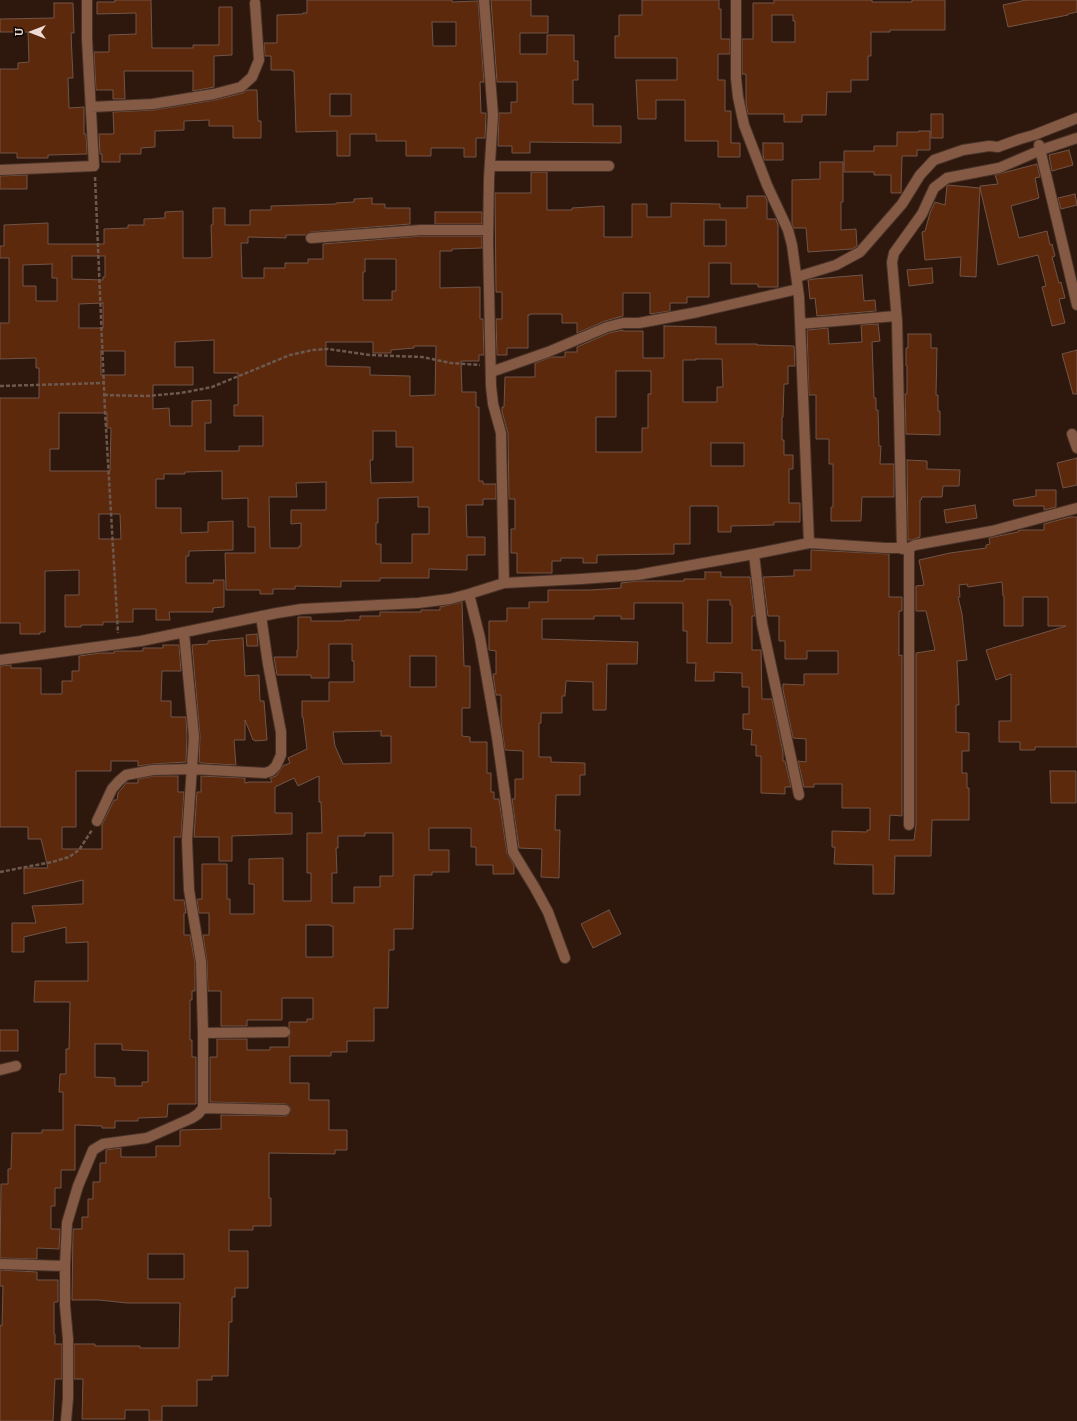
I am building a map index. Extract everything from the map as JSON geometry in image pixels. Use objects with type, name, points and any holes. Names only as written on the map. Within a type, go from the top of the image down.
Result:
[{"type":"street","points":[[0,170],[94,166],[86,0]]},
{"type":"street","points":[[484,0],[493,115],[488,230],[491,369],[493,404],[501,432],[504,583]]},
{"type":"street","points":[[736,0],[736,78],[738,97],[744,125],[767,185],[788,230],[797,277],[810,543]]},
{"type":"street","points":[[91,107],[153,104],[214,94],[241,87],[252,77],[259,60],[255,3]]},
{"type":"street","points":[[909,825],[897,549],[899,397],[892,262],[894,253],[922,214],[934,188],[947,178],[999,168],[1037,142],[1077,118]]},
{"type":"street","points":[[797,277],[836,265],[860,252],[902,204],[920,174],[934,160],[963,150],[989,146],[998,147],[1020,139],[1037,142],[1077,138]]},
{"type":"street","points":[[1037,142],[1077,305]]},
{"type":"street","points":[[490,166],[609,166]]},
{"type":"street","points":[[311,238],[421,230],[488,230]]},
{"type":"street","points":[[491,369],[548,352],[607,327],[623,323],[639,323],[698,312],[799,297]]},
{"type":"street","points":[[800,324],[896,316]]},
{"type":"street","points":[[1072,434],[1077,448]]},
{"type":"street","points":[[0,660],[119,644],[184,633],[261,616],[302,609],[418,603],[450,599],[471,599],[504,583],[637,575],[810,543],[897,549],[992,531],[1077,508]]},
{"type":"street","points":[[754,554],[762,624],[799,795]]},
{"type":"street","points":[[471,599],[480,638],[497,737],[512,852],[535,888],[548,912],[565,958]]},
{"type":"street","points":[[97,821],[112,789],[118,781],[126,775],[153,770],[192,769],[264,773],[271,771],[276,766],[281,755],[281,732],[268,664],[261,616]]},
{"type":"street","points":[[66,1421],[68,1398],[68,1339],[65,1306],[67,1223],[78,1186],[93,1150],[103,1144],[147,1138],[192,1118],[203,1108],[201,962],[190,890],[187,840],[194,737],[184,633]]},
{"type":"street","points":[[203,1033],[285,1032]]},
{"type":"street","points":[[0,1070],[16,1066]]},
{"type":"street","points":[[203,1108],[285,1110]]},
{"type":"street","points":[[0,1264],[65,1266]]},
{"type":"path","points":[[94,166],[104,395],[119,644]]},
{"type":"path","points":[[104,395],[146,396],[181,393],[212,388],[290,355],[328,349],[370,355],[422,357],[491,369]]},
{"type":"path","points":[[0,386],[104,383]]},
{"type":"path","points":[[0,872],[52,862],[69,857],[79,850],[97,821]]},
{"type":"building","points":[[115,0],[151,0],[152,48],[193,48],[193,45],[219,45],[219,7],[232,7],[232,55],[214,56],[214,87],[193,91],[193,71],[124,71],[125,99],[113,99],[113,90],[96,90],[94,52],[109,52],[109,35],[136,34],[136,13],[97,14],[97,2],[115,2]]},
{"type":"building","points":[[307,0],[478,1],[484,82],[480,82],[481,113],[486,113],[486,115],[485,138],[476,138],[476,157],[464,157],[464,148],[431,148],[431,156],[406,156],[406,141],[376,141],[376,134],[350,134],[350,156],[337,156],[337,131],[296,132],[294,71],[271,70],[271,56],[265,56],[264,43],[277,43],[277,15],[307,13]],"holes":[[[432,22],[456,22],[456,46],[433,46]],[[330,94],[351,94],[351,116],[330,116]]]},
{"type":"building","points":[[491,0],[531,0],[531,16],[548,16],[548,33],[520,33],[520,54],[547,54],[547,35],[574,35],[574,61],[578,61],[578,80],[573,80],[573,104],[593,104],[593,126],[621,126],[621,143],[530,142],[530,153],[512,153],[512,146],[498,146],[499,113],[511,113],[511,102],[517,102],[517,82],[497,82]]},
{"type":"building","points":[[642,0],[719,0],[719,9],[721,9],[721,39],[730,39],[730,54],[718,54],[718,80],[725,80],[725,111],[731,111],[731,143],[740,143],[740,157],[718,157],[718,141],[685,141],[685,100],[656,100],[656,119],[638,119],[636,80],[677,80],[677,58],[615,58],[615,36],[619,36],[619,15],[642,15]]},
{"type":"building","points":[[774,0],[872,0],[872,2],[912,2],[912,0],[945,0],[945,30],[890,30],[890,32],[871,32],[871,56],[868,56],[868,80],[851,80],[851,92],[827,92],[826,115],[802,115],[802,122],[784,122],[784,114],[748,114],[746,104],[746,74],[742,74],[742,39],[753,39],[753,3],[774,3]],"holes":[[[772,15],[793,15],[793,21],[795,21],[795,42],[772,42]]]},
{"type":"building","points":[[1026,0],[1077,0],[1077,12],[1008,27],[1003,5]]},
{"type":"building","points":[[54,3],[73,3],[74,33],[71,33],[73,78],[68,78],[69,108],[84,107],[84,134],[86,134],[87,154],[48,155],[48,158],[17,158],[17,153],[0,153],[0,69],[18,69],[18,63],[29,62],[28,32],[0,32],[0,19],[54,18]]},
{"type":"building","points":[[247,90],[257,90],[258,121],[261,121],[261,138],[233,138],[233,126],[209,126],[209,120],[184,121],[184,130],[155,131],[155,147],[141,148],[141,154],[120,154],[120,162],[102,162],[99,134],[114,134],[113,112],[154,110],[215,100],[243,93]]},
{"type":"building","points":[[931,114],[943,114],[943,138],[931,138]]},
{"type":"building","points":[[930,131],[930,150],[917,150],[917,156],[902,156],[901,193],[891,193],[891,175],[874,175],[874,172],[844,172],[844,151],[874,151],[874,146],[897,146],[897,132]]},
{"type":"building","points":[[763,143],[783,143],[783,160],[764,160]]},
{"type":"building","points":[[1069,150],[1073,165],[1052,171],[1049,155]]},
{"type":"building","points":[[820,162],[843,162],[841,230],[856,229],[857,246],[852,249],[808,252],[806,228],[794,228],[792,224],[792,180],[820,179]]},
{"type":"building","points":[[1037,164],[1040,177],[1035,178],[1039,198],[1011,206],[1019,238],[1047,231],[1050,245],[1052,244],[1055,256],[1052,257],[1065,298],[1059,299],[1065,323],[1052,326],[1042,287],[1046,286],[1038,255],[998,265],[980,186],[998,184],[995,175]]},
{"type":"building","points":[[531,172],[547,172],[547,210],[572,210],[572,208],[604,206],[604,237],[632,237],[632,204],[647,204],[647,217],[671,217],[671,203],[720,204],[720,208],[747,208],[747,196],[765,196],[767,201],[767,219],[776,219],[778,225],[778,287],[758,287],[758,284],[731,284],[731,263],[709,263],[709,297],[687,297],[687,303],[670,303],[670,311],[650,314],[650,293],[623,293],[623,316],[605,321],[577,333],[577,323],[562,323],[562,314],[530,314],[528,315],[528,348],[507,348],[507,355],[497,355],[496,319],[502,319],[502,292],[496,292],[495,193],[531,193]],"holes":[[[704,220],[726,220],[726,246],[704,246]]]},
{"type":"building","points":[[27,175],[27,189],[0,189],[0,176]]},
{"type":"building","points":[[947,186],[980,188],[976,277],[960,276],[961,257],[925,260],[922,232],[925,231],[935,202],[945,205]]},
{"type":"building","points":[[1075,194],[1077,205],[1061,209],[1058,198]]},
{"type":"building","points":[[372,198],[372,204],[385,204],[385,208],[410,208],[410,224],[311,232],[306,235],[286,235],[286,238],[248,237],[248,243],[241,243],[242,278],[264,278],[264,268],[285,268],[285,263],[308,263],[308,259],[323,259],[323,244],[421,236],[482,236],[482,248],[440,251],[440,288],[480,287],[480,319],[483,319],[484,355],[479,355],[479,361],[461,361],[462,392],[476,392],[476,407],[479,407],[479,481],[483,481],[483,484],[496,484],[496,499],[483,499],[483,505],[466,505],[467,537],[485,537],[485,555],[467,555],[467,570],[429,569],[429,578],[380,578],[380,581],[341,581],[341,587],[295,586],[295,589],[273,589],[273,594],[260,594],[260,590],[226,590],[225,553],[255,553],[255,527],[248,527],[248,498],[222,499],[222,471],[164,474],[164,479],[156,479],[156,508],[181,508],[181,533],[208,532],[208,522],[233,521],[233,550],[189,551],[189,556],[186,556],[186,583],[214,583],[213,580],[224,580],[224,607],[213,608],[213,612],[169,612],[170,620],[156,620],[156,609],[133,609],[133,622],[103,622],[103,625],[65,627],[65,595],[79,595],[79,570],[45,571],[45,632],[40,632],[40,634],[20,634],[20,623],[0,623],[0,398],[39,398],[39,368],[36,368],[36,358],[0,359],[0,323],[9,323],[9,258],[0,258],[0,246],[4,246],[4,225],[48,223],[48,244],[104,244],[104,229],[128,228],[128,225],[144,225],[144,219],[165,218],[165,212],[183,211],[183,258],[208,258],[212,257],[211,225],[213,225],[213,208],[225,208],[225,225],[250,225],[250,210],[271,210],[271,206],[336,204],[354,202],[354,199]],"holes":[[[72,256],[105,256],[105,277],[103,277],[103,280],[72,279]],[[365,259],[396,259],[396,291],[392,291],[392,300],[363,300],[363,272],[365,272]],[[52,264],[52,278],[57,278],[57,301],[36,301],[36,286],[23,286],[23,265]],[[103,303],[103,328],[79,328],[79,304]],[[214,340],[214,373],[238,373],[238,405],[234,405],[234,416],[263,416],[263,446],[239,446],[239,451],[205,451],[205,423],[211,423],[211,400],[192,401],[192,426],[170,426],[169,408],[153,409],[153,385],[193,385],[193,367],[175,367],[175,342]],[[326,342],[373,342],[373,353],[391,353],[391,350],[414,348],[414,346],[436,346],[435,395],[410,396],[410,376],[370,375],[370,367],[326,366]],[[101,351],[125,351],[125,375],[101,375]],[[59,413],[107,413],[107,428],[111,428],[110,471],[50,471],[50,449],[59,449]],[[373,431],[396,431],[396,447],[413,447],[413,482],[371,483],[370,460],[373,460]],[[326,482],[326,510],[291,510],[291,524],[301,523],[301,546],[299,546],[299,548],[270,548],[269,497],[297,497],[296,483]],[[418,497],[418,507],[429,507],[429,534],[412,534],[412,563],[381,563],[381,544],[376,544],[376,523],[378,523],[378,498]],[[99,514],[120,514],[121,539],[99,539]]]},
{"type":"building","points":[[435,212],[482,212],[482,224],[435,224]]},
{"type":"building","points":[[932,268],[933,283],[909,286],[907,270]]},
{"type":"building","points":[[862,275],[864,301],[875,300],[876,311],[817,316],[815,298],[810,299],[808,280]]},
{"type":"building","points":[[878,324],[880,341],[872,342],[874,398],[876,398],[876,410],[878,410],[879,446],[881,446],[880,464],[894,464],[894,497],[862,497],[861,521],[831,521],[831,507],[833,507],[833,464],[829,464],[829,439],[816,439],[816,395],[809,395],[807,330],[828,328],[829,344],[862,342],[861,325]]},
{"type":"building","points":[[664,326],[716,327],[716,344],[794,346],[795,366],[788,366],[788,384],[784,384],[782,440],[784,440],[784,455],[793,455],[793,469],[789,469],[789,503],[800,503],[800,522],[774,522],[774,525],[731,526],[731,532],[718,532],[718,506],[690,506],[690,544],[674,544],[674,554],[597,555],[597,563],[583,563],[583,558],[561,558],[561,561],[552,561],[552,573],[517,573],[517,553],[511,553],[511,529],[515,529],[515,499],[509,499],[508,433],[502,412],[502,407],[504,407],[505,377],[535,377],[535,363],[552,357],[565,357],[565,352],[577,352],[577,347],[609,333],[623,330],[643,331],[643,358],[664,358]],"holes":[[[722,359],[723,387],[717,387],[717,402],[683,402],[683,360]],[[616,371],[651,371],[651,394],[648,394],[648,428],[642,428],[642,452],[596,452],[596,417],[616,417]],[[711,443],[744,443],[744,466],[711,466]]]},
{"type":"building","points":[[908,334],[931,334],[931,348],[937,348],[936,395],[938,395],[938,411],[940,411],[940,435],[906,434],[905,394],[907,394],[906,348],[908,348]]},
{"type":"building","points":[[1077,350],[1077,394],[1073,394],[1062,354]]},
{"type":"building","points":[[1077,458],[1077,485],[1063,488],[1057,463]]},
{"type":"building","points":[[907,460],[927,461],[927,469],[960,470],[959,486],[943,486],[942,497],[922,497],[920,500],[920,537],[911,540],[908,540]]},
{"type":"building","points":[[1036,490],[1056,490],[1056,507],[1044,510],[1044,506],[1014,506],[1013,500],[1036,496]]},
{"type":"building","points":[[975,505],[977,518],[946,523],[944,510]]},
{"type":"building","points":[[1070,517],[1077,517],[1077,747],[1035,747],[1035,750],[1020,750],[1020,742],[999,742],[999,721],[1011,721],[1011,674],[996,680],[986,650],[1066,626],[1048,626],[1048,597],[1023,597],[1023,626],[1004,626],[1004,596],[1002,582],[968,587],[967,584],[959,585],[960,597],[958,597],[962,614],[967,660],[957,661],[959,705],[956,705],[956,732],[969,733],[969,751],[962,751],[962,773],[967,773],[967,788],[969,788],[969,820],[932,820],[931,856],[895,856],[894,894],[873,894],[873,865],[834,864],[835,847],[832,847],[832,831],[867,832],[867,830],[870,830],[870,808],[842,808],[842,784],[814,784],[814,787],[804,787],[798,761],[806,762],[806,739],[793,738],[783,690],[783,684],[804,685],[804,674],[838,674],[838,651],[807,651],[807,659],[785,659],[785,641],[779,641],[779,616],[768,616],[763,577],[794,576],[794,570],[811,570],[811,550],[889,554],[889,597],[902,597],[902,611],[899,611],[899,656],[902,655],[902,816],[890,815],[889,840],[914,840],[916,825],[916,653],[935,650],[926,611],[916,611],[916,586],[924,585],[919,560],[950,553],[986,548],[986,545],[990,544],[989,538],[1022,530],[1044,530],[1044,524]]},
{"type":"building","points":[[705,572],[721,572],[721,577],[750,577],[755,616],[752,616],[752,650],[761,650],[762,699],[772,699],[783,752],[783,761],[785,761],[791,787],[785,787],[785,794],[761,793],[761,756],[756,756],[756,745],[751,745],[752,730],[743,729],[743,714],[749,714],[749,687],[742,687],[742,673],[714,672],[714,681],[695,681],[696,663],[687,663],[687,631],[683,631],[683,603],[634,603],[634,619],[621,619],[621,616],[594,616],[594,619],[542,619],[542,639],[638,642],[637,664],[607,664],[606,710],[593,710],[593,682],[566,681],[565,696],[562,696],[562,713],[541,713],[541,723],[539,723],[539,757],[551,757],[551,762],[585,763],[585,775],[580,775],[580,795],[556,795],[555,830],[560,830],[559,878],[541,877],[542,849],[519,848],[512,799],[515,799],[515,779],[523,779],[523,751],[505,750],[501,722],[501,695],[496,695],[493,674],[496,674],[496,651],[489,650],[489,621],[507,621],[507,608],[529,608],[529,602],[548,602],[548,590],[621,588],[621,583],[638,581],[684,581],[684,579],[705,579]],"holes":[[[708,600],[730,600],[730,605],[732,605],[732,643],[707,643]]]},
{"type":"building","points":[[462,602],[464,666],[470,666],[470,708],[462,708],[462,736],[470,737],[470,742],[487,742],[487,773],[491,773],[491,792],[494,792],[494,799],[499,799],[507,853],[514,866],[514,874],[493,874],[493,865],[476,865],[476,847],[471,847],[471,828],[429,828],[429,850],[449,850],[449,872],[432,872],[432,875],[414,875],[413,929],[394,929],[394,950],[389,950],[388,1008],[374,1008],[374,1041],[347,1041],[347,1052],[331,1052],[331,1056],[290,1056],[290,1083],[309,1083],[309,1100],[329,1100],[329,1130],[347,1130],[347,1150],[335,1150],[335,1154],[269,1153],[269,1198],[271,1198],[271,1226],[253,1226],[253,1230],[229,1230],[229,1251],[248,1251],[248,1288],[235,1288],[235,1297],[232,1297],[232,1322],[229,1322],[228,1376],[212,1376],[212,1380],[197,1380],[197,1406],[162,1406],[162,1421],[149,1421],[149,1410],[125,1410],[125,1419],[82,1419],[83,1379],[74,1379],[74,1344],[95,1344],[95,1346],[140,1346],[140,1348],[179,1348],[180,1303],[127,1303],[99,1300],[72,1300],[73,1229],[82,1229],[82,1217],[88,1217],[88,1199],[93,1199],[93,1182],[100,1182],[100,1163],[106,1163],[106,1150],[121,1148],[121,1157],[156,1157],[156,1146],[180,1146],[181,1130],[221,1129],[221,1115],[288,1115],[291,1110],[286,1104],[210,1102],[210,1057],[217,1057],[217,1039],[247,1039],[247,1050],[270,1050],[270,1047],[289,1047],[289,1037],[291,1032],[289,1022],[307,1022],[307,1019],[313,1019],[313,998],[282,998],[282,1020],[247,1020],[247,1026],[221,1026],[221,991],[208,991],[207,962],[203,935],[209,935],[209,913],[199,913],[197,900],[202,899],[202,864],[227,864],[227,899],[230,899],[230,914],[254,914],[254,884],[249,884],[249,859],[283,858],[283,901],[311,901],[311,873],[307,873],[307,833],[322,833],[321,802],[319,802],[319,776],[298,786],[294,778],[275,787],[275,813],[292,813],[292,834],[232,836],[232,861],[219,861],[219,837],[194,837],[197,792],[201,792],[201,776],[245,778],[245,783],[272,782],[270,778],[276,776],[283,766],[290,763],[288,758],[307,749],[302,717],[302,701],[329,701],[329,682],[354,682],[352,644],[329,644],[329,678],[311,678],[311,675],[277,675],[274,657],[297,657],[298,617],[311,617],[311,621],[360,620],[360,616],[380,616],[380,612],[421,612],[421,610],[440,610],[440,607]],"holes":[[[410,656],[436,656],[436,687],[410,687]],[[381,731],[381,736],[391,736],[391,763],[343,764],[335,746],[333,732]],[[365,833],[393,833],[393,876],[380,876],[380,887],[354,887],[354,903],[332,903],[332,873],[337,873],[336,848],[338,848],[338,836],[365,836]],[[306,925],[333,926],[333,957],[306,957]],[[148,1254],[184,1254],[184,1279],[148,1279]]]},
{"type":"building","points":[[257,634],[258,646],[247,646],[246,635]]},
{"type":"building","points":[[243,638],[245,676],[259,675],[260,701],[264,701],[267,740],[253,740],[245,720],[245,740],[234,740],[236,765],[201,763],[199,762],[200,736],[192,645],[208,644],[208,641]]},
{"type":"building","points":[[163,645],[179,645],[181,671],[162,671],[161,701],[171,701],[171,717],[186,717],[186,762],[138,766],[138,761],[111,761],[111,771],[76,771],[76,827],[62,827],[62,849],[102,849],[102,825],[114,800],[117,800],[118,793],[126,783],[138,783],[138,779],[154,776],[178,776],[178,792],[184,792],[181,837],[174,837],[174,900],[184,900],[186,913],[184,913],[184,935],[190,935],[195,963],[195,991],[192,991],[192,1000],[190,1000],[190,1040],[192,1040],[192,1057],[196,1057],[196,1104],[168,1104],[167,1117],[138,1118],[138,1121],[115,1121],[115,1128],[75,1125],[75,1170],[61,1170],[61,1188],[55,1188],[55,1206],[51,1206],[51,1229],[60,1229],[59,1249],[37,1248],[37,1259],[0,1258],[1,1184],[8,1184],[8,1169],[11,1169],[12,1133],[42,1133],[42,1130],[63,1130],[63,1092],[59,1092],[60,1074],[66,1074],[66,1049],[69,1049],[70,1002],[34,1002],[35,981],[88,981],[88,942],[66,943],[66,927],[24,937],[24,952],[12,952],[12,923],[36,923],[32,906],[83,904],[83,880],[24,894],[24,868],[48,868],[41,839],[28,839],[28,827],[0,827],[0,666],[11,665],[11,668],[41,668],[41,694],[62,694],[62,681],[72,681],[72,671],[79,671],[79,656],[114,653],[114,651],[143,651],[143,648],[163,648]],"holes":[[[95,1044],[122,1044],[122,1050],[148,1051],[148,1082],[142,1082],[142,1086],[115,1086],[115,1078],[95,1077]]]},
{"type":"building","points":[[1050,771],[1076,771],[1076,803],[1051,803]]},
{"type":"building","points":[[609,910],[621,934],[593,948],[581,924]]},
{"type":"building","points":[[0,1030],[18,1030],[18,1051],[0,1051]]},
{"type":"building","points":[[0,1270],[37,1272],[37,1280],[58,1280],[58,1302],[54,1302],[54,1334],[55,1344],[62,1344],[62,1379],[55,1379],[53,1421],[0,1421],[0,1325],[2,1326],[3,1286],[0,1286]]}]
